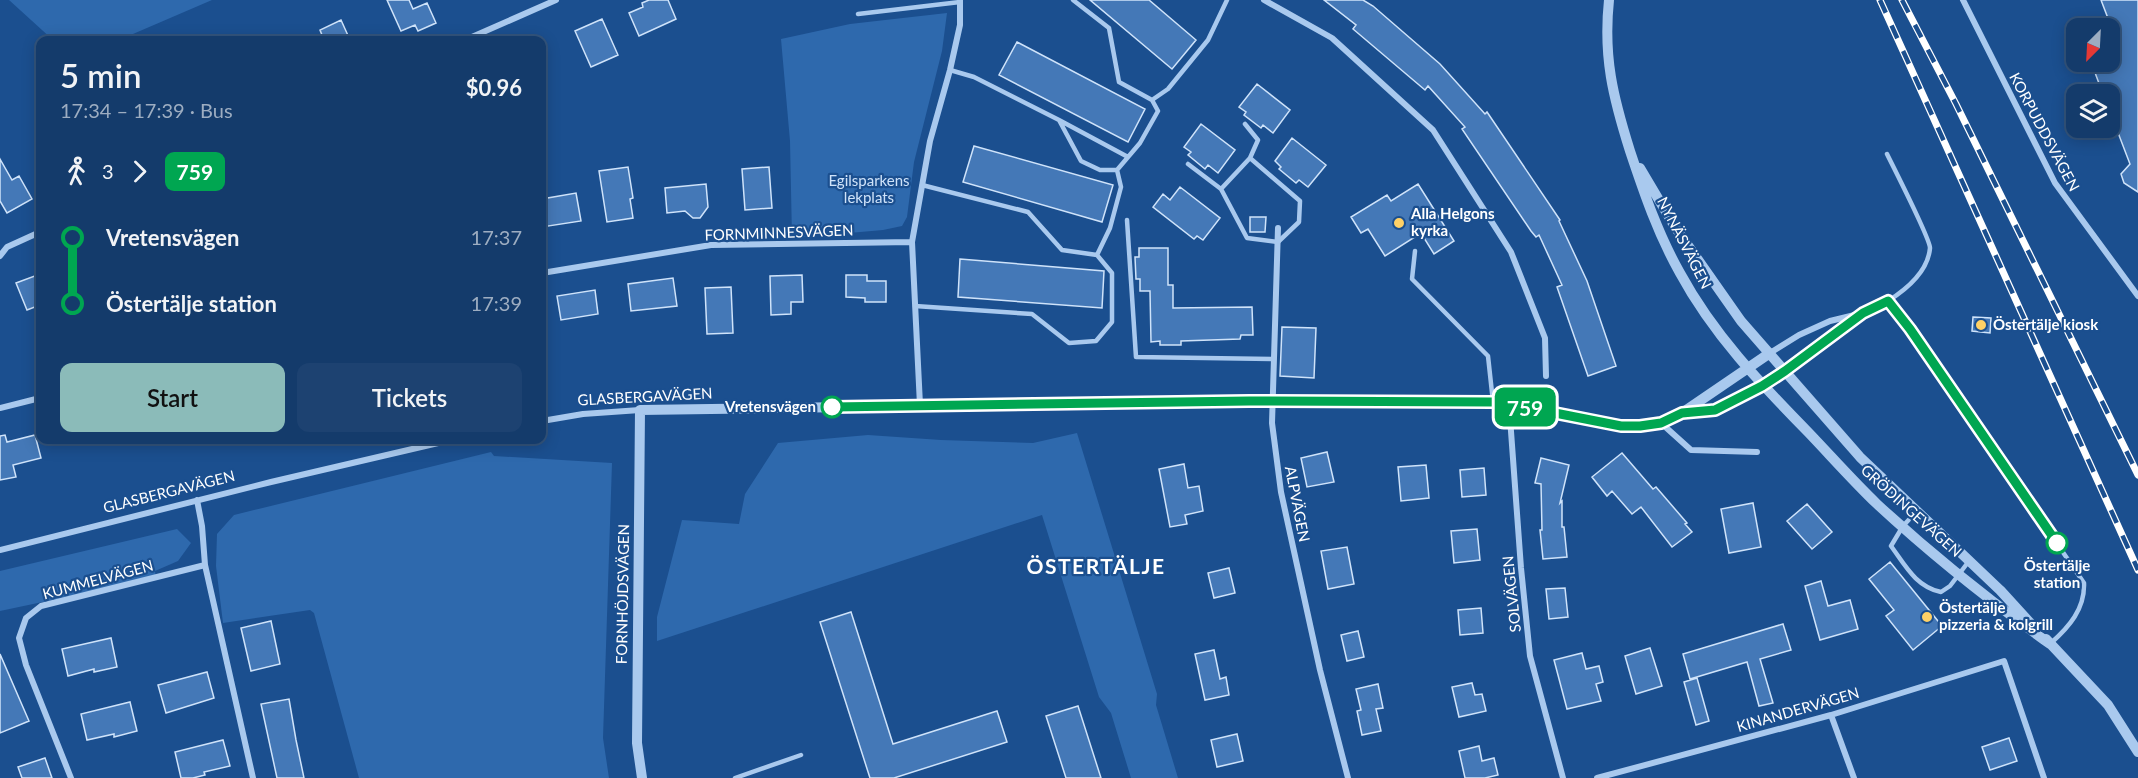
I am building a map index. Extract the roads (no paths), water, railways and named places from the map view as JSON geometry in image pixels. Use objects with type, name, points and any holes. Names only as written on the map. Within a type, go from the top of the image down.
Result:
[{"type":"street","points":[[474,36],[556,0]]},
{"type":"street","points":[[1264,0],[1332,38],[1433,130],[1511,252],[1545,338],[1546,376]]},
{"type":"street","name":"NYNÄSVÄGEN","points":[[1609,0],[1607,46],[1610,81],[1644,196],[1680,274],[1703,311],[1762,386]]},
{"type":"street","name":"KORPUDDSVÄGEN","points":[[1963,0],[2055,183],[2138,296]]},
{"type":"street","points":[[920,405],[912,242],[930,141],[960,25],[960,1]]},
{"type":"street","name":"NYNÄSVÄGEN","points":[[1631,153],[1702,268],[1741,321],[1785,371]]},
{"type":"street","name":"ALPVÄGEN","points":[[1278,228],[1272,423],[1281,492],[1320,670],[1348,778]]},
{"type":"street","points":[[0,256],[7,247],[36,234]]},
{"type":"street","name":"FORNMINNESVÄGEN","points":[[546,272],[711,245],[912,242]]},
{"type":"street","points":[[1785,371],[1863,313],[1888,301]]},
{"type":"street","points":[[1770,353],[1799,335],[1830,321],[1863,313]]},
{"type":"street","name":"GLASBERGAVÄGEN","points":[[546,420],[583,414],[640,410],[1272,401],[1493,402],[1621,426],[1640,426],[1661,423],[1682,413],[1770,353]]},
{"type":"street","name":"GLASBERGAVÄGEN","points":[[1682,413],[1715,410],[1762,386],[1785,371]]},
{"type":"street","name":"GRÖDINGEVÄGEN","points":[[1785,371],[1860,457],[2000,590],[2108,705],[2138,752]]},
{"type":"street","name":"GRÖDINGEVÄGEN","points":[[1762,386],[1876,503],[1983,596],[2050,644]]},
{"type":"street","points":[[0,408],[36,399]]},
{"type":"street","name":"SOLVÄGEN","points":[[1509,404],[1530,656],[1563,778]]},
{"type":"street","name":"FORNHÖJDSVÄGEN","points":[[640,410],[637,743],[642,778]]},
{"type":"street","points":[[1661,423],[1691,450],[1757,452]]},
{"type":"street","name":"GLASBERGAVÄGEN","points":[[0,550],[197,500],[434,444]]},
{"type":"street","points":[[197,500],[205,565],[253,778]]},
{"type":"street","name":"KUMMELVÄGEN","points":[[71,778],[26,665],[20,638],[26,618],[41,606],[205,565]]},
{"type":"street","name":"KINANDERVÄGEN","points":[[1597,778],[1831,715],[2004,661],[2044,778]]},
{"type":"street","points":[[1831,715],[1854,778]]},
{"type":"lane","points":[[1073,0],[1109,28],[1119,82],[1152,100],[1158,111],[1140,143],[1117,171]]},
{"type":"lane","points":[[1152,100],[1168,88],[1208,40],[1227,0]]},
{"type":"lane","points":[[858,14],[960,1]]},
{"type":"lane","points":[[950,70],[974,77],[1128,157]]},
{"type":"lane","points":[[1059,120],[1081,161],[1100,170],[1117,171]]},
{"type":"lane","points":[[1221,189],[1250,158],[1258,140],[1245,124]]},
{"type":"lane","points":[[1887,154],[1930,246],[1925,266],[1918,276],[1904,291],[1888,301],[1910,329],[2084,583],[2085,593],[2080,609],[2065,630],[2050,644]]},
{"type":"lane","points":[[1188,164],[1221,189],[1247,238],[1278,242],[1299,222],[1300,201],[1250,158]]},
{"type":"lane","points":[[1097,255],[1110,228],[1121,187],[1117,171]]},
{"type":"lane","points":[[915,306],[1032,314],[1069,342],[1096,341],[1112,322],[1112,273],[1097,255],[1062,250],[1028,212],[922,184]]},
{"type":"lane","points":[[1127,220],[1136,357],[1274,359]]},
{"type":"lane","points":[[1415,251],[1412,279],[1488,356],[1493,402]]},
{"type":"lane","points":[[1916,512],[1903,526],[1891,546],[1915,579],[1931,590],[1941,592],[1950,586],[1969,561]]},
{"type":"lane","points":[[735,778],[801,755]]},
{"type":"railway","points":[[1880,0],[2138,570]]},
{"type":"railway","points":[[1902,0],[1956,104],[2138,475]]},
{"type":"place","name":"Alla Helgons kyrka","points":[[1399,223]]},
{"type":"place","name":"Östertälje kiosk","points":[[1981,325]]},
{"type":"place","name":"Vretensvägen","points":[[832,407]]},
{"type":"place","name":"Östertälje station","points":[[2057,543]]},
{"type":"place","name":"Östertälje pizzeria & kolgrill","points":[[1927,617]]},
{"type":"district","name":"ÖSTERTÄLJE","points":[[1096,567]]},
{"type":"park label","name":"Egilsparkens lekplats","points":[[869,190]]}]
